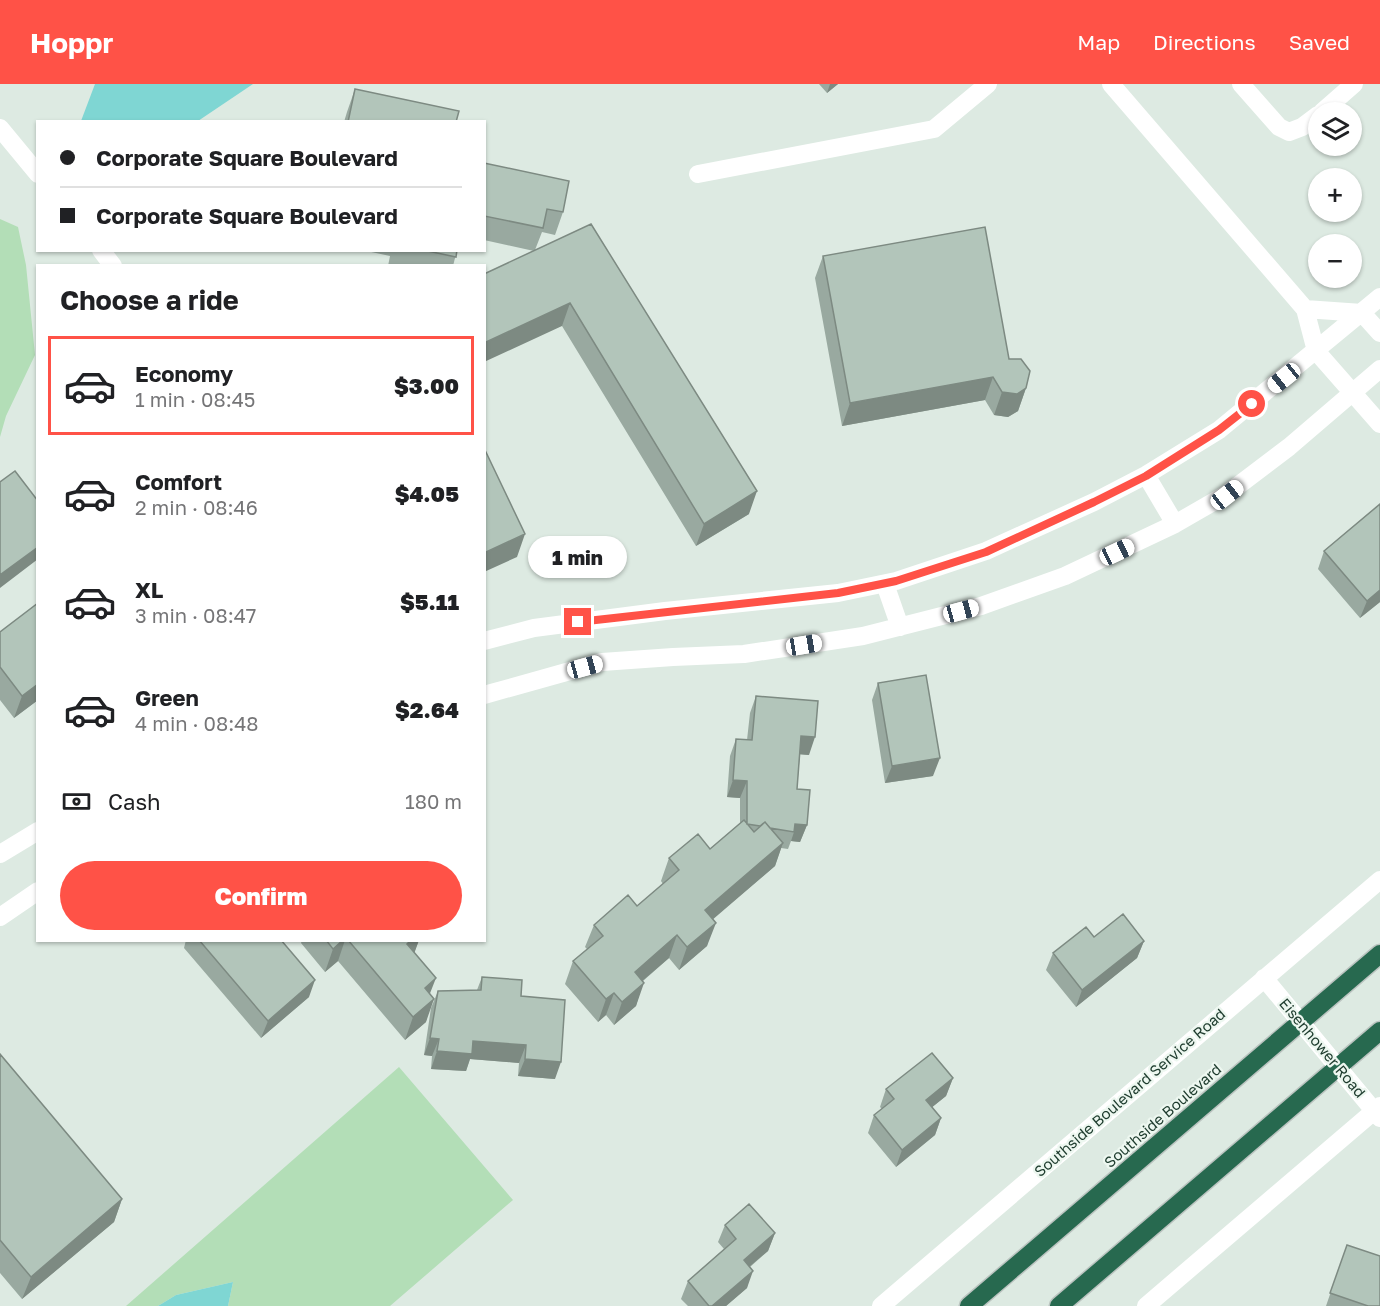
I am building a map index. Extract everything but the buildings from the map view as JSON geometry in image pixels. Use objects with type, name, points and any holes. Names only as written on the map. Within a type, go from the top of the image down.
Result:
[{"type":"highway","name":"Southside Boulevard","points":[[969,1306],[1380,954]]},
{"type":"highway","points":[[1059,1306],[1380,1031]]},
{"type":"street","points":[[698,174],[934,129],[988,84]]},
{"type":"street","points":[[1111,84],[1305,309],[1316,351],[1380,424]]},
{"type":"street","points":[[1241,84],[1279,127],[1289,132],[1308,123]]},
{"type":"street","points":[[1334,102],[1354,84]]},
{"type":"street","points":[[0,128],[36,172]]},
{"type":"street","points":[[486,640],[534,628],[665,611],[838,593],[885,584],[986,552],[1146,476],[1219,430],[1380,297]]},
{"type":"street","points":[[1305,309],[1362,313],[1380,333]]},
{"type":"street","points":[[486,694],[602,663],[744,654],[863,636],[981,606],[1065,576],[1175,524],[1227,495],[1289,447],[1380,369]]},
{"type":"street","points":[[1146,476],[1175,524]]},
{"type":"street","points":[[885,584],[900,627]]},
{"type":"street","points":[[0,854],[36,832]]},
{"type":"street","name":"Southside Boulevard Service Road","points":[[881,1306],[1380,880]]},
{"type":"street","points":[[3,907],[36,892]]},
{"type":"street","name":"Eisenhower Road","points":[[1264,978],[1378,1112]]},
{"type":"street","points":[[1146,1306],[1378,1112]]},
{"type":"green space","points":[[0,219],[18,227],[26,265],[35,355],[6,416],[0,437]]},
{"type":"green space","points":[[399,1067],[513,1200],[390,1306],[228,1306],[233,1282],[176,1295],[158,1306],[126,1306]]},
{"type":"water","points":[[95,84],[253,84],[199,120],[81,120]]},
{"type":"water","points":[[233,1282],[228,1306],[158,1306],[176,1295]]},
{"type":"route","points":[[578,622],[838,593],[896,581],[986,552],[1146,476],[1219,430],[1252,404]]}]
